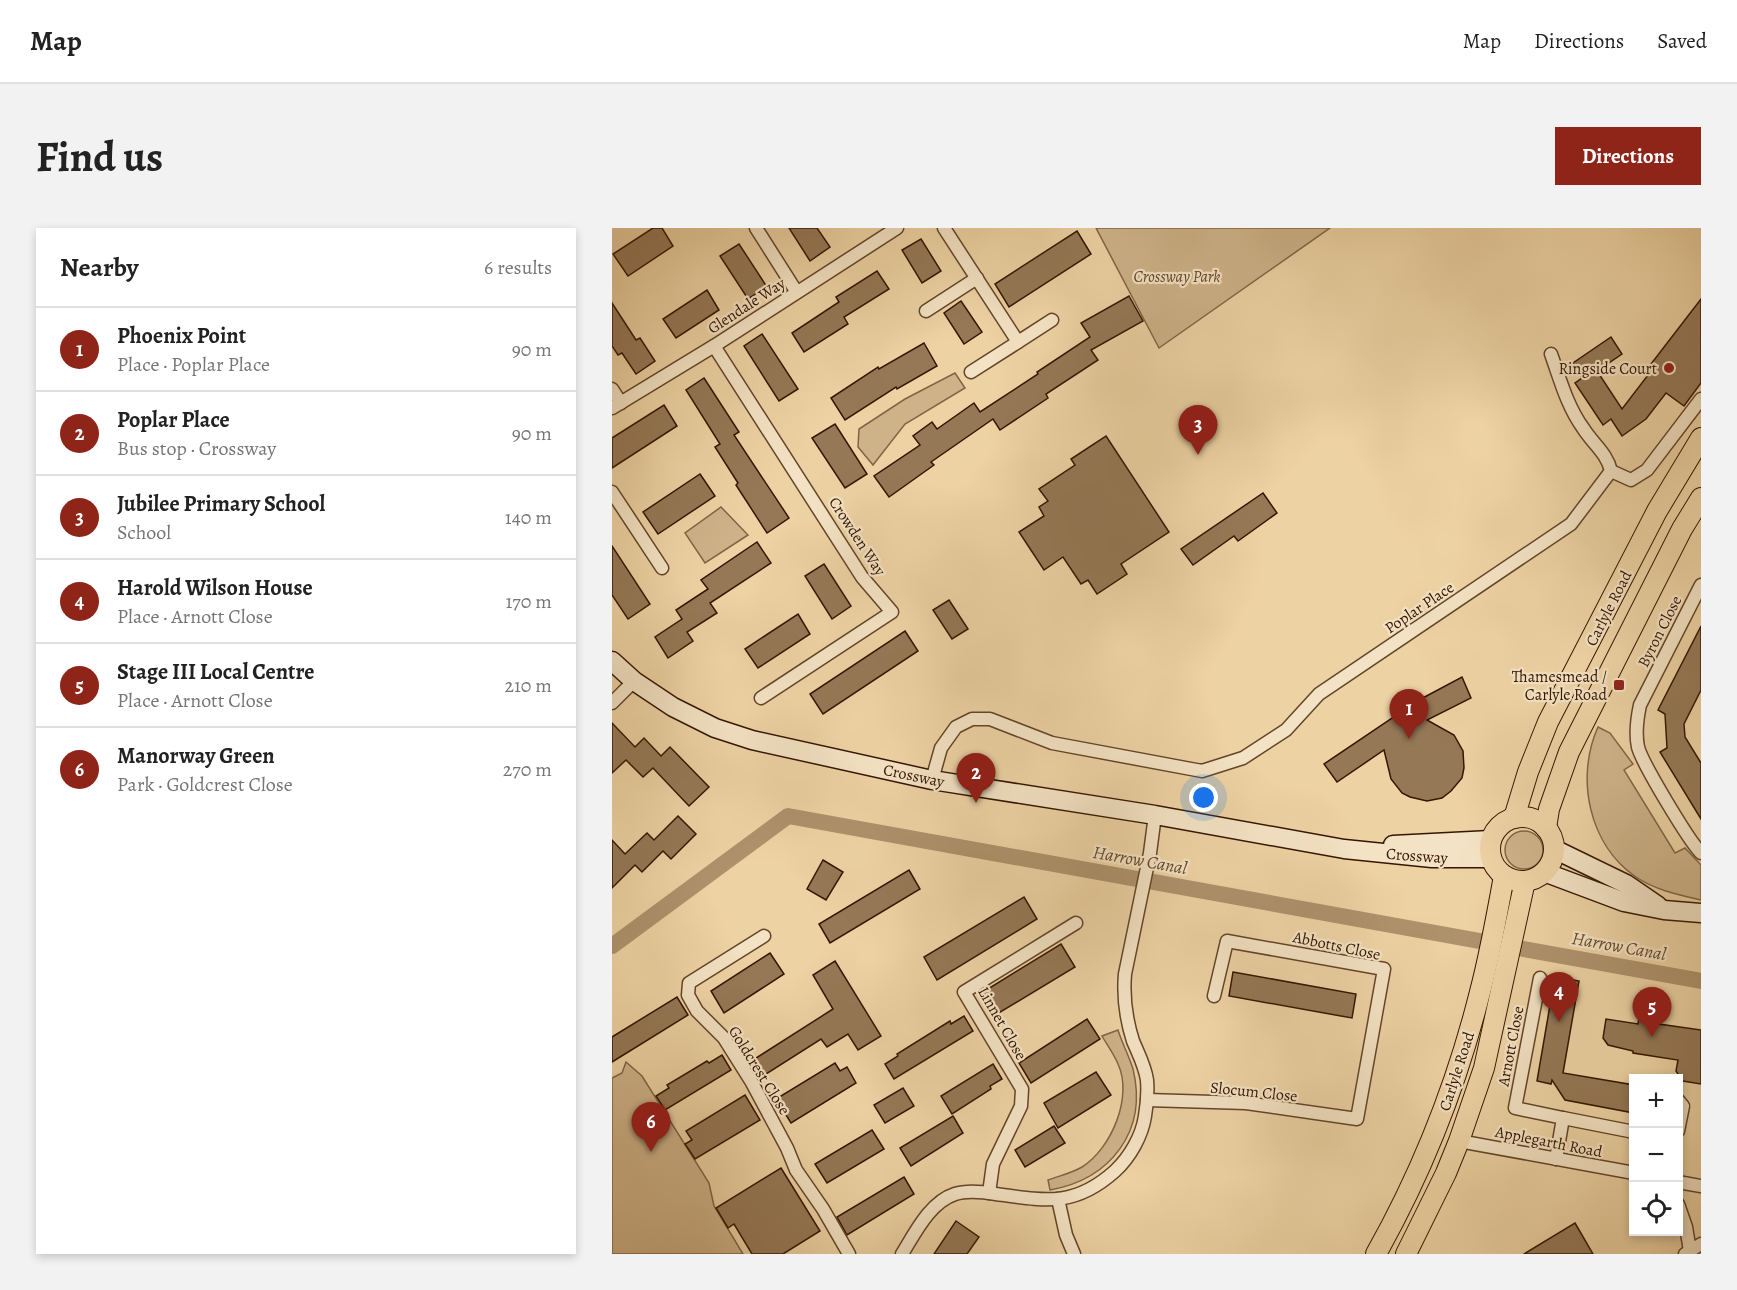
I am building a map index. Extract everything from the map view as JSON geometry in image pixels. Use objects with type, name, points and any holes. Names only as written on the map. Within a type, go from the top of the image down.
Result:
[{"type":"main road","name":"Carlyle Road","points":[[1514,818],[1528,772],[1548,722],[1657,511],[1701,438]]},
{"type":"main road","name":"Carlyle Road","points":[[1546,828],[1549,809],[1569,752],[1682,529],[1701,498]]},
{"type":"main road","points":[[1514,818],[1532,819],[1546,828],[1552,838],[1554,849],[1552,861],[1535,879],[1514,881],[1496,869],[1490,849],[1501,824],[1514,818]]},
{"type":"main road","name":"Carlyle Road","points":[[1376,1254],[1397,1216],[1433,1138],[1450,1091],[1480,992],[1504,876]]},
{"type":"main road","name":"Carlyle Road","points":[[1406,1254],[1425,1218],[1459,1141],[1484,1068],[1526,881]]},
{"type":"street","points":[[756,228],[796,291]]},
{"type":"street","name":"Glendale Way","points":[[616,406],[897,228]]},
{"type":"street","points":[[944,228],[1017,342]]},
{"type":"street","points":[[926,311],[976,278]]},
{"type":"street","points":[[971,372],[1052,320]]},
{"type":"street","name":"Crowden Way","points":[[714,346],[862,577],[892,612],[761,698]]},
{"type":"street","points":[[1551,354],[1573,411],[1583,429],[1609,460],[1611,471],[1631,480],[1647,470],[1701,399]]},
{"type":"street","points":[[612,389],[616,406]]},
{"type":"street","name":"Poplar Place","points":[[932,780],[941,748],[956,727],[972,719],[990,719],[1052,743],[1202,771],[1243,758],[1286,730],[1319,694],[1571,524],[1611,471]]},
{"type":"street","points":[[612,492],[662,568]]},
{"type":"street","name":"Byron Close","points":[[1701,585],[1640,705],[1636,735],[1638,748],[1646,766],[1701,853]]},
{"type":"street","name":"Crossway","points":[[612,661],[634,681],[673,707],[715,728],[752,740],[932,780],[1155,815],[1344,849],[1490,849]]},
{"type":"street","points":[[612,703],[634,681]]},
{"type":"street","points":[[902,1254],[930,1212],[947,1197],[957,1193],[989,1193],[1042,1199],[1071,1198],[1102,1182],[1131,1152],[1140,1136],[1145,1119],[1147,1077],[1126,1013],[1125,974],[1150,854],[1155,815]]},
{"type":"street","points":[[1554,849],[1626,884],[1664,910]]},
{"type":"street","points":[[1544,872],[1624,902],[1664,910],[1701,913]]},
{"type":"street","name":"Linnet Close","points":[[989,1193],[993,1164],[1021,1106],[1022,1089],[964,992],[1076,923]]},
{"type":"street","name":"Goldcrest Close","points":[[764,936],[689,982],[688,995],[697,1011],[724,1038],[751,1081],[787,1148],[796,1170],[823,1209],[849,1254]]},
{"type":"street","name":"Abbotts Close","points":[[1214,996],[1227,941],[1384,969],[1357,1119]]},
{"type":"street","name":"Arnott Close","points":[[1540,978],[1515,1108],[1629,1131]]},
{"type":"street","name":"Slocum Close","points":[[1147,1100],[1246,1103],[1357,1119]]},
{"type":"street","points":[[1556,1159],[1563,1118]]},
{"type":"street","name":"Applegarth Road","points":[[1459,1141],[1629,1172]]},
{"type":"street","points":[[1683,1183],[1701,1186]]},
{"type":"street","points":[[1058,1199],[1066,1235],[1074,1254]]},
{"type":"street","points":[[1683,1218],[1686,1227],[1687,1253]]},
{"type":"street","points":[[1687,1253],[1701,1244]]},
{"type":"green space","name":"Crossway Park","points":[[1096,228],[1330,228],[1159,348]]},
{"type":"green space","points":[[955,373],[965,388],[905,424],[873,465],[858,447],[859,429],[905,399]]},
{"type":"green space","points":[[721,507],[748,535],[705,563],[685,533]]},
{"type":"green space","points":[[1598,727],[1610,733],[1633,764],[1624,770],[1675,853],[1685,848],[1701,865],[1701,900],[1667,892],[1643,882],[1620,863],[1607,847],[1597,829],[1588,788],[1591,747]]},
{"type":"green space","points":[[1524,831],[1538,836],[1543,850],[1538,864],[1524,869],[1510,864],[1505,850],[1510,836]]},
{"type":"green space","points":[[1118,1030],[1133,1069],[1136,1092],[1135,1113],[1129,1132],[1120,1149],[1091,1175],[1072,1184],[1050,1190],[1048,1180],[1070,1173],[1093,1158],[1111,1134],[1117,1120],[1123,1091],[1122,1077],[1116,1060],[1102,1036]]},
{"type":"green space","points":[[626,1062],[642,1076],[709,1183],[714,1206],[743,1254],[612,1254],[612,1078],[622,1073]]},
{"type":"building","points":[[653,228],[662,228],[673,246],[628,276],[613,254]]},
{"type":"building","points":[[789,228],[817,228],[830,247],[810,261]]},
{"type":"building","points":[[1077,231],[1091,254],[1009,307],[995,284]]},
{"type":"building","points":[[921,239],[941,271],[922,283],[902,250]]},
{"type":"building","points":[[739,244],[767,287],[748,299],[720,256]]},
{"type":"building","points":[[877,271],[889,289],[844,317],[848,324],[804,352],[792,333],[839,302],[836,297]]},
{"type":"building","points":[[707,290],[719,310],[676,338],[663,319]]},
{"type":"building","points":[[1129,296],[1143,321],[1091,350],[1098,360],[1046,394],[1048,398],[1000,430],[993,419],[931,462],[934,465],[889,497],[874,476],[920,445],[913,436],[932,422],[937,429],[974,403],[980,412],[1090,337],[1081,323]]},
{"type":"building","name":"Ringside Court","points":[[1701,299],[1701,383],[1684,406],[1666,393],[1646,419],[1622,436],[1611,419],[1603,425],[1575,383],[1582,378],[1573,363],[1611,337],[1622,354],[1597,371],[1622,409],[1655,366],[1651,364]]},
{"type":"building","points":[[961,301],[982,332],[964,344],[944,313]]},
{"type":"building","points":[[612,303],[636,340],[640,338],[655,361],[636,374],[622,353],[618,355],[612,346]]},
{"type":"building","points":[[762,334],[798,389],[779,401],[744,346]]},
{"type":"building","points":[[924,343],[937,366],[897,389],[896,387],[845,420],[831,398],[878,367],[879,369]]},
{"type":"building","points":[[704,378],[739,432],[734,435],[789,518],[767,533],[736,485],[738,483],[715,447],[720,444],[686,390]]},
{"type":"building","points":[[664,405],[677,426],[612,468],[612,438]]},
{"type":"building","points":[[835,424],[867,474],[845,488],[812,438]]},
{"type":"building","points":[[1106,436],[1169,532],[1121,564],[1127,574],[1097,594],[1088,580],[1081,584],[1063,557],[1044,570],[1019,532],[1044,516],[1039,507],[1048,501],[1039,489],[1075,465],[1071,459]]},
{"type":"building","points":[[700,474],[715,496],[658,534],[643,512]]},
{"type":"building","points":[[1263,493],[1277,513],[1238,541],[1234,536],[1193,565],[1181,549]]},
{"type":"building","points":[[757,542],[771,563],[710,603],[717,613],[687,632],[693,641],[668,658],[655,637],[682,619],[676,610],[708,589],[701,580]]},
{"type":"building","points":[[612,546],[650,604],[628,619],[612,595]]},
{"type":"building","points":[[824,564],[851,606],[832,619],[805,576]]},
{"type":"building","points":[[949,600],[968,629],[952,639],[933,610]]},
{"type":"building","points":[[798,614],[810,634],[758,668],[745,649]]},
{"type":"building","points":[[1701,626],[1701,690],[1684,724],[1685,737],[1701,763],[1701,819],[1660,752],[1667,748],[1665,714],[1658,710]]},
{"type":"building","points":[[905,631],[918,651],[823,714],[810,694]]},
{"type":"building","points":[[1462,677],[1471,698],[1427,720],[1454,735],[1463,751],[1462,778],[1451,791],[1442,798],[1427,801],[1402,793],[1391,779],[1384,750],[1337,782],[1324,764],[1419,700]]},
{"type":"building","points":[[612,723],[635,747],[644,738],[661,756],[670,747],[709,787],[689,806],[653,768],[643,777],[626,760],[612,773]]},
{"type":"building","points":[[678,816],[696,834],[671,859],[663,851],[642,872],[635,865],[612,888],[612,840],[625,854],[647,833],[654,840]]},
{"type":"building","points":[[823,860],[843,872],[826,900],[807,889]]},
{"type":"building","points":[[909,870],[920,889],[830,943],[819,924]]},
{"type":"building","points":[[1024,897],[1037,919],[937,980],[924,957]]},
{"type":"building","points":[[1061,944],[1075,967],[997,1014],[983,992]]},
{"type":"building","points":[[770,953],[784,974],[724,1013],[711,991]]},
{"type":"building","points":[[835,961],[881,1036],[858,1050],[848,1034],[827,1047],[821,1039],[763,1076],[753,1060],[833,1009],[813,975]]},
{"type":"building","points":[[1233,972],[1356,994],[1352,1018],[1229,996]]},
{"type":"building","points":[[1555,976],[1579,981],[1563,1073],[1629,1084],[1629,1112],[1565,1100],[1552,1080],[1551,1084],[1537,1081]]},
{"type":"building","points":[[677,997],[688,1015],[612,1062],[612,1037]]},
{"type":"building","points":[[1640,1011],[1653,1013],[1652,1023],[1701,1030],[1701,1084],[1683,1081],[1683,1074],[1678,1074],[1676,1071],[1678,1060],[1633,1053],[1633,1051],[1608,1045],[1603,1038],[1606,1019],[1638,1024]]},
{"type":"building","points":[[964,1016],[973,1031],[894,1079],[885,1064],[950,1021],[951,1024]]},
{"type":"building","points":[[1087,1019],[1100,1039],[1031,1083],[1019,1063]]},
{"type":"building","points":[[722,1055],[731,1070],[665,1110],[656,1096],[669,1088],[667,1085],[707,1061],[709,1063]]},
{"type":"building","points":[[835,1063],[840,1071],[847,1067],[856,1083],[791,1123],[776,1099]]},
{"type":"building","points":[[993,1064],[1002,1079],[990,1086],[991,1089],[952,1114],[941,1096]]},
{"type":"building","points":[[1096,1072],[1111,1095],[1058,1128],[1044,1103]]},
{"type":"building","points":[[903,1088],[914,1106],[885,1123],[874,1105]]},
{"type":"building","points":[[745,1095],[760,1120],[695,1159],[685,1144],[692,1140],[686,1131]]},
{"type":"building","points":[[953,1116],[963,1133],[911,1166],[900,1148]]},
{"type":"building","points":[[1054,1126],[1065,1143],[1025,1167],[1015,1150]]},
{"type":"building","points":[[872,1130],[884,1149],[827,1183],[815,1164]]},
{"type":"building","points":[[781,1168],[820,1231],[783,1254],[752,1254],[734,1224],[728,1228],[716,1208]]},
{"type":"building","points":[[904,1177],[914,1194],[847,1235],[837,1217]]},
{"type":"building","points":[[956,1221],[979,1237],[967,1254],[934,1254]]},
{"type":"building","points":[[1575,1223],[1593,1254],[1524,1254]]},
{"type":"waterway","name":"Harrow Canal","points":[[612,946],[788,816],[1701,981]]},
{"type":"place","name":"Ringside Court","points":[[1669,368]]},
{"type":"place","name":"Jubilee Primary School","points":[[1198,455]]},
{"type":"place","name":"Thamesmead / Carlyle Road","points":[[1619,685]]},
{"type":"place","name":"Phoenix Point","points":[[1409,739]]},
{"type":"place","name":"Poplar Place","points":[[976,803]]},
{"type":"place","name":"Harold Wilson House","points":[[1559,1022]]},
{"type":"place","name":"Stage III Local Centre","points":[[1652,1037]]},
{"type":"place","name":"Manorway Green","points":[[651,1152]]}]
